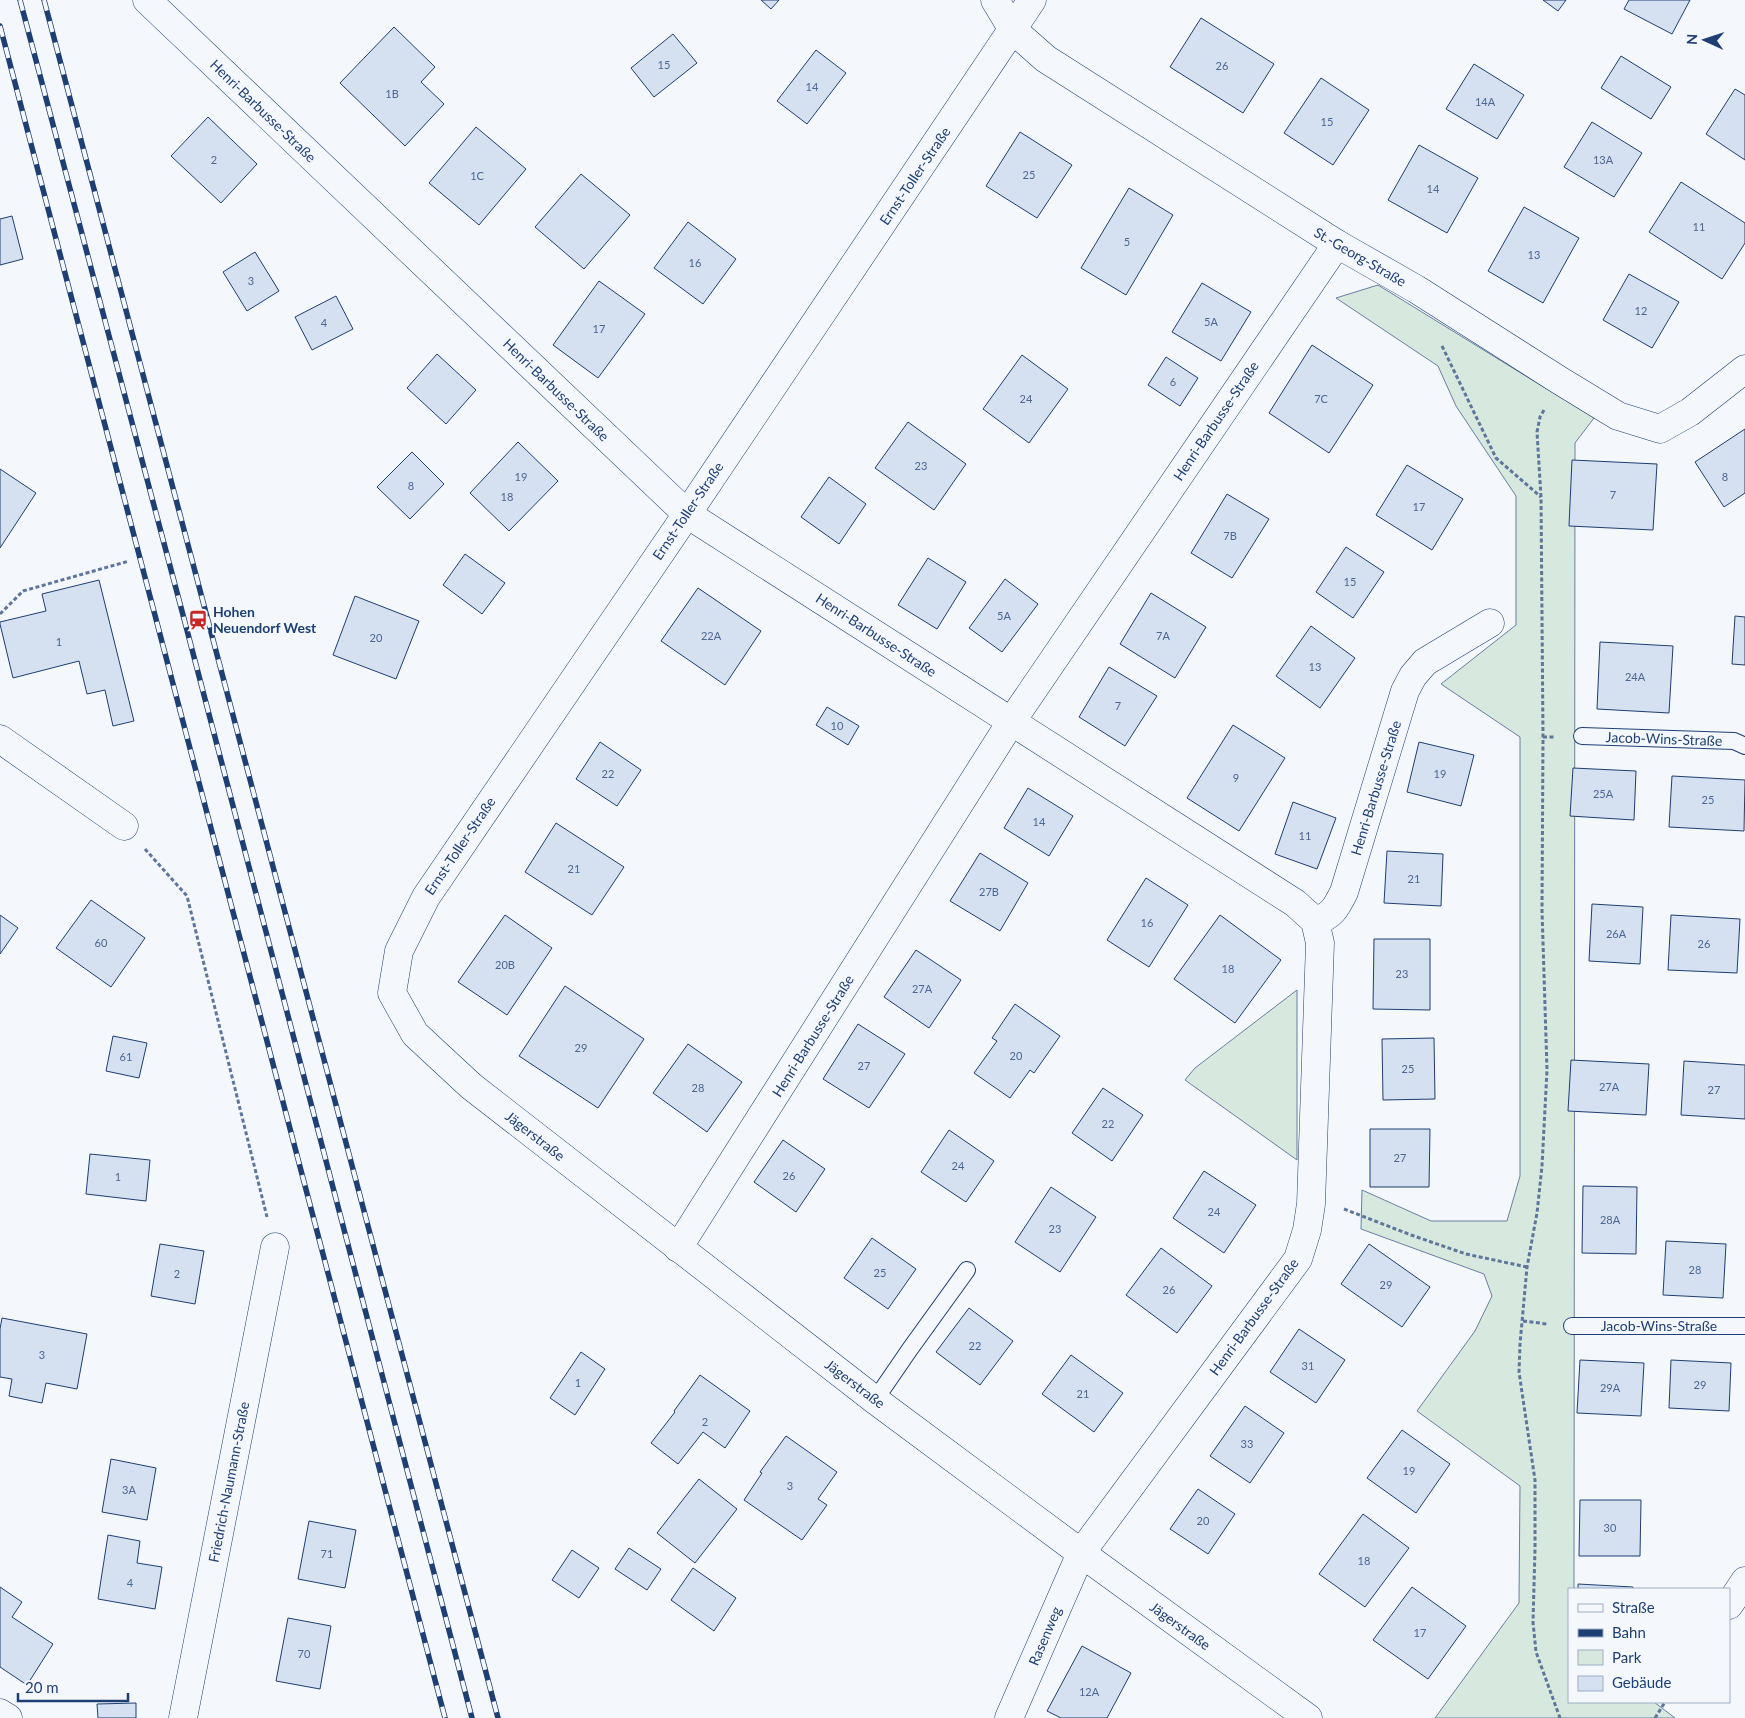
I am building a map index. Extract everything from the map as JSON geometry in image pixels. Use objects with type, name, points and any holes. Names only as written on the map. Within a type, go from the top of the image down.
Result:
[{"type":"street","name":"Henri-Barbusse-Straße","points":[[147,0],[687,514],[1295,903],[1315,921],[1320,943],[1311,1204],[1307,1230],[1298,1259],[1081,1553]]},
{"type":"street","name":"St.-Georg-Straße","points":[[995,0],[1013,30],[1046,59],[1337,244],[1416,289],[1618,416],[1660,429],[1690,412],[1745,369]]},
{"type":"street","name":"Ernst-Toller-Straße","points":[[415,1034],[392,992],[400,951],[426,897],[687,514],[1032,0]]},
{"type":"street","name":"Henri-Barbusse-Straße","points":[[678,1248],[1011,722],[1337,244]]},
{"type":"street","name":"Henri-Barbusse-Straße","points":[[1315,921],[1326,918],[1336,908],[1344,892],[1405,691],[1413,676],[1425,662],[1490,623]]},
{"type":"street","points":[[0,739],[124,826]]},
{"type":"street","name":"Jägerstraße","points":[[415,1034],[470,1086],[876,1400],[1081,1553],[1308,1718]]},
{"type":"street","name":"Friedrich-Naumann-Straße","points":[[183,1718],[275,1247]]},
{"type":"street","name":"Rasenweg","points":[[1009,1718],[1081,1553]]},
{"type":"street","points":[[1730,1604],[1745,1581]]},
{"type":"street","points":[[0,1713],[8,1718]]},
{"type":"lane","name":"Jacob-Wins-Straße","points":[[1582,736],[1734,741],[1745,746]]},
{"type":"lane","points":[[876,1400],[967,1270]]},
{"type":"lane","name":"Jacob-Wins-Straße","points":[[1572,1326],[1745,1326]]},
{"type":"path","points":[[1438,339],[1496,458],[1541,497]]},
{"type":"path","points":[[1558,380],[1540,417],[1537,432],[1541,497],[1544,737],[1542,910],[1547,1070],[1542,1166],[1537,1213],[1527,1267],[1519,1372],[1535,1480],[1532,1622],[1536,1652],[1560,1718]]},
{"type":"path","points":[[0,614],[23,591],[129,561]]},
{"type":"path","points":[[124,826],[187,896],[275,1247]]},
{"type":"path","points":[[1311,1204],[1343,1209],[1466,1254],[1527,1267]]},
{"type":"path","points":[[1654,1718],[1664,1703]]},
{"type":"green space","points":[[1378,285],[1594,418],[1575,443],[1574,1588],[1568,1588],[1568,1703],[1655,1703],[1675,1718],[1435,1718],[1519,1603],[1520,1486],[1417,1411],[1475,1331],[1492,1296],[1484,1274],[1361,1229],[1362,1190],[1431,1221],[1507,1221],[1520,1176],[1520,737],[1441,684],[1516,625],[1516,496],[1456,406],[1438,366],[1336,298]]},
{"type":"green space","points":[[1297,990],[1297,1160],[1185,1080],[1195,1068]]},
{"type":"building","points":[[761,0],[779,0],[771,9]]},
{"type":"building","points":[[1543,0],[1566,0],[1558,11]]},
{"type":"building","points":[[1629,0],[1690,0],[1672,34],[1624,9]]},
{"type":"building","points":[[1201,18],[1274,64],[1243,113],[1170,67]]},
{"type":"building","points":[[394,27],[435,67],[421,82],[444,104],[405,146],[340,83]]},
{"type":"building","points":[[673,34],[697,63],[654,97],[631,68]]},
{"type":"building","points":[[816,50],[846,73],[807,124],[777,101]]},
{"type":"building","points":[[1621,56],[1671,87],[1651,119],[1601,88]]},
{"type":"building","points":[[1474,64],[1524,95],[1497,139],[1446,109]]},
{"type":"building","points":[[1321,78],[1369,110],[1333,165],[1284,133]]},
{"type":"building","points":[[1735,89],[1745,95],[1745,160],[1706,134]]},
{"type":"building","points":[[208,117],[257,164],[221,203],[171,156]]},
{"type":"building","points":[[1592,122],[1642,153],[1614,197],[1564,167]]},
{"type":"building","points":[[476,127],[526,169],[479,225],[429,183]]},
{"type":"building","points":[[1020,132],[1072,165],[1037,218],[986,186]]},
{"type":"building","points":[[1419,145],[1478,178],[1447,233],[1388,200]]},
{"type":"building","points":[[581,174],[630,215],[584,269],[535,227]]},
{"type":"building","points":[[1681,182],[1745,223],[1745,243],[1722,279],[1649,232]]},
{"type":"building","points":[[1129,188],[1173,215],[1126,295],[1081,268]]},
{"type":"building","points":[[1524,207],[1579,238],[1543,303],[1488,271]]},
{"type":"building","points":[[12,216],[23,259],[0,265],[0,219]]},
{"type":"building","points":[[688,222],[736,259],[703,304],[654,268]]},
{"type":"building","points":[[255,252],[279,291],[247,311],[223,272]]},
{"type":"building","points":[[1629,274],[1679,302],[1652,348],[1603,320]]},
{"type":"building","points":[[599,281],[645,314],[598,378],[553,345]]},
{"type":"building","points":[[1202,283],[1251,312],[1221,361],[1172,332]]},
{"type":"building","points":[[336,296],[353,329],[312,350],[295,317]]},
{"type":"building","points":[[1312,345],[1373,385],[1329,453],[1269,413]]},
{"type":"building","points":[[437,354],[476,390],[446,424],[407,388]]},
{"type":"building","points":[[1022,355],[1068,389],[1029,443],[983,409]]},
{"type":"building","points":[[1166,357],[1198,378],[1180,406],[1148,385]]},
{"type":"building","points":[[908,422],[966,464],[934,510],[875,468]]},
{"type":"building","points":[[1745,429],[1745,493],[1724,507],[1695,462]]},
{"type":"building","points":[[518,442],[558,481],[509,531],[470,493]]},
{"type":"building","points":[[412,452],[444,484],[410,519],[377,487]]},
{"type":"building","points":[[1572,460],[1657,464],[1653,530],[1569,526]]},
{"type":"building","points":[[1407,465],[1463,499],[1432,550],[1376,515]]},
{"type":"building","points":[[0,469],[36,493],[0,548]]},
{"type":"building","points":[[829,477],[866,504],[839,544],[801,517]]},
{"type":"building","points":[[1227,494],[1269,519],[1232,578],[1191,553]]},
{"type":"building","points":[[1346,547],[1384,572],[1353,618],[1316,592]]},
{"type":"building","points":[[465,554],[505,583],[482,614],[443,585]]},
{"type":"building","points":[[928,558],[966,582],[937,629],[898,605]]},
{"type":"building","points":[[1005,579],[1038,604],[1002,652],[969,628]]},
{"type":"building","points":[[99,580],[134,721],[113,726],[105,690],[87,694],[79,661],[13,678],[0,624],[0,622],[46,611],[42,594]]},
{"type":"building","points":[[698,588],[761,631],[725,685],[661,641]]},
{"type":"building","points":[[1151,593],[1206,627],[1175,678],[1120,644]]},
{"type":"building","points":[[355,596],[419,621],[396,679],[333,655]]},
{"type":"building","points":[[1735,616],[1745,617],[1745,665],[1732,664]]},
{"type":"building","points":[[1311,626],[1355,658],[1320,708],[1276,676]]},
{"type":"building","points":[[1600,642],[1673,646],[1669,713],[1597,709]]},
{"type":"building","points":[[1109,667],[1157,696],[1125,746],[1079,717]]},
{"type":"building","points":[[827,707],[859,726],[848,745],[816,725]]},
{"type":"building","points":[[1233,725],[1285,758],[1239,831],[1187,798]]},
{"type":"building","points":[[600,742],[641,770],[617,806],[576,779]]},
{"type":"building","points":[[1419,742],[1474,755],[1461,806],[1407,792]]},
{"type":"building","points":[[1573,768],[1636,771],[1634,820],[1570,816]]},
{"type":"building","points":[[1672,776],[1745,780],[1744,831],[1669,827]]},
{"type":"building","points":[[1028,788],[1073,816],[1049,856],[1004,828]]},
{"type":"building","points":[[1293,802],[1336,818],[1317,869],[1275,854]]},
{"type":"building","points":[[556,823],[624,867],[592,915],[525,872]]},
{"type":"building","points":[[1387,851],[1443,854],[1441,906],[1384,903]]},
{"type":"building","points":[[980,853],[1028,883],[1000,931],[950,901]]},
{"type":"building","points":[[1146,878],[1188,905],[1149,967],[1107,940]]},
{"type":"building","points":[[91,900],[145,938],[111,987],[56,948]]},
{"type":"building","points":[[1592,904],[1643,907],[1640,964],[1589,961]]},
{"type":"building","points":[[0,915],[18,928],[0,954]]},
{"type":"building","points":[[505,915],[552,948],[507,1015],[458,982]]},
{"type":"building","points":[[1220,915],[1281,960],[1235,1023],[1174,979]]},
{"type":"building","points":[[1671,915],[1740,919],[1737,973],[1668,970]]},
{"type":"building","points":[[1374,939],[1430,939],[1430,1010],[1373,1009]]},
{"type":"building","points":[[916,950],[961,980],[929,1028],[884,997]]},
{"type":"building","points":[[565,986],[644,1039],[598,1108],[519,1056]]},
{"type":"building","points":[[1015,1004],[1060,1036],[1034,1073],[1030,1070],[1010,1098],[974,1073],[997,1041],[992,1038]]},
{"type":"building","points":[[858,1024],[905,1054],[869,1108],[823,1079]]},
{"type":"building","points":[[113,1036],[147,1043],[139,1078],[106,1071]]},
{"type":"building","points":[[1434,1038],[1435,1099],[1383,1100],[1382,1039]]},
{"type":"building","points":[[688,1044],[742,1082],[707,1132],[653,1093]]},
{"type":"building","points":[[1571,1060],[1649,1064],[1646,1115],[1568,1111]]},
{"type":"building","points":[[1684,1061],[1745,1065],[1745,1119],[1681,1115]]},
{"type":"building","points":[[1103,1088],[1143,1115],[1112,1161],[1072,1133]]},
{"type":"building","points":[[1370,1129],[1430,1129],[1429,1187],[1370,1187]]},
{"type":"building","points":[[949,1130],[994,1161],[966,1202],[921,1172]]},
{"type":"building","points":[[783,1140],[825,1169],[796,1212],[754,1182]]},
{"type":"building","points":[[90,1154],[150,1160],[146,1201],[86,1194]]},
{"type":"building","points":[[1204,1171],[1256,1205],[1224,1253],[1173,1218]]},
{"type":"building","points":[[1583,1186],[1637,1187],[1636,1254],[1582,1253]]},
{"type":"building","points":[[1051,1187],[1096,1217],[1060,1272],[1015,1242]]},
{"type":"building","points":[[872,1238],[916,1269],[888,1309],[844,1278]]},
{"type":"building","points":[[1666,1241],[1726,1244],[1723,1298],[1663,1295]]},
{"type":"building","points":[[160,1244],[204,1251],[195,1304],[151,1296]]},
{"type":"building","points":[[1369,1244],[1430,1287],[1402,1327],[1341,1284]]},
{"type":"building","points":[[1161,1248],[1212,1286],[1177,1333],[1126,1295]]},
{"type":"building","points":[[969,1308],[1013,1341],[980,1385],[936,1352]]},
{"type":"building","points":[[2,1318],[87,1334],[77,1389],[46,1383],[42,1403],[9,1396],[12,1379],[0,1377],[0,1329]]},
{"type":"building","points":[[1299,1329],[1345,1360],[1316,1403],[1270,1372]]},
{"type":"building","points":[[581,1352],[605,1369],[575,1415],[550,1398]]},
{"type":"building","points":[[1071,1355],[1123,1393],[1094,1432],[1042,1394]]},
{"type":"building","points":[[1580,1360],[1644,1363],[1641,1416],[1577,1413]]},
{"type":"building","points":[[1671,1360],[1731,1363],[1729,1411],[1669,1408]]},
{"type":"building","points":[[700,1375],[750,1411],[725,1448],[703,1432],[678,1464],[651,1443]]},
{"type":"building","points":[[1245,1406],[1284,1433],[1250,1483],[1210,1456]]},
{"type":"building","points":[[1402,1430],[1450,1464],[1416,1513],[1367,1478]]},
{"type":"building","points":[[786,1436],[837,1472],[818,1499],[827,1505],[802,1540],[744,1500],[762,1473],[760,1472]]},
{"type":"building","points":[[111,1459],[156,1468],[147,1520],[102,1512]]},
{"type":"building","points":[[699,1479],[737,1509],[695,1563],[657,1533]]},
{"type":"building","points":[[1198,1489],[1235,1514],[1208,1554],[1170,1529]]},
{"type":"building","points":[[1580,1500],[1641,1500],[1640,1556],[1579,1556]]},
{"type":"building","points":[[1363,1514],[1409,1548],[1365,1607],[1319,1574]]},
{"type":"building","points":[[309,1521],[356,1530],[345,1588],[298,1579]]},
{"type":"building","points":[[108,1535],[140,1541],[137,1563],[162,1567],[155,1609],[98,1599]]},
{"type":"building","points":[[629,1548],[661,1569],[647,1590],[615,1569]]},
{"type":"building","points":[[572,1550],[599,1568],[579,1598],[552,1580]]},
{"type":"building","points":[[693,1568],[736,1598],[714,1631],[671,1600]]},
{"type":"building","points":[[1578,1584],[1633,1587],[1633,1588],[1578,1588]]},
{"type":"building","points":[[0,1587],[22,1602],[12,1617],[53,1644],[27,1685],[0,1667]]},
{"type":"building","points":[[1412,1587],[1466,1626],[1428,1679],[1373,1640]]},
{"type":"building","points":[[288,1618],[331,1626],[320,1689],[276,1681]]},
{"type":"building","points":[[1082,1646],[1131,1673],[1107,1718],[1061,1718],[1047,1711]]},
{"type":"building","points":[[136,1703],[136,1718],[98,1718],[97,1704]]},
{"type":"railway","points":[[20,0],[472,1718]]},
{"type":"railway","points":[[44,0],[498,1718]]},
{"type":"railway","points":[[0,26],[445,1718]]},
{"type":"place","name":"Hohen Neuendorf West","points":[[198,620]]}]
